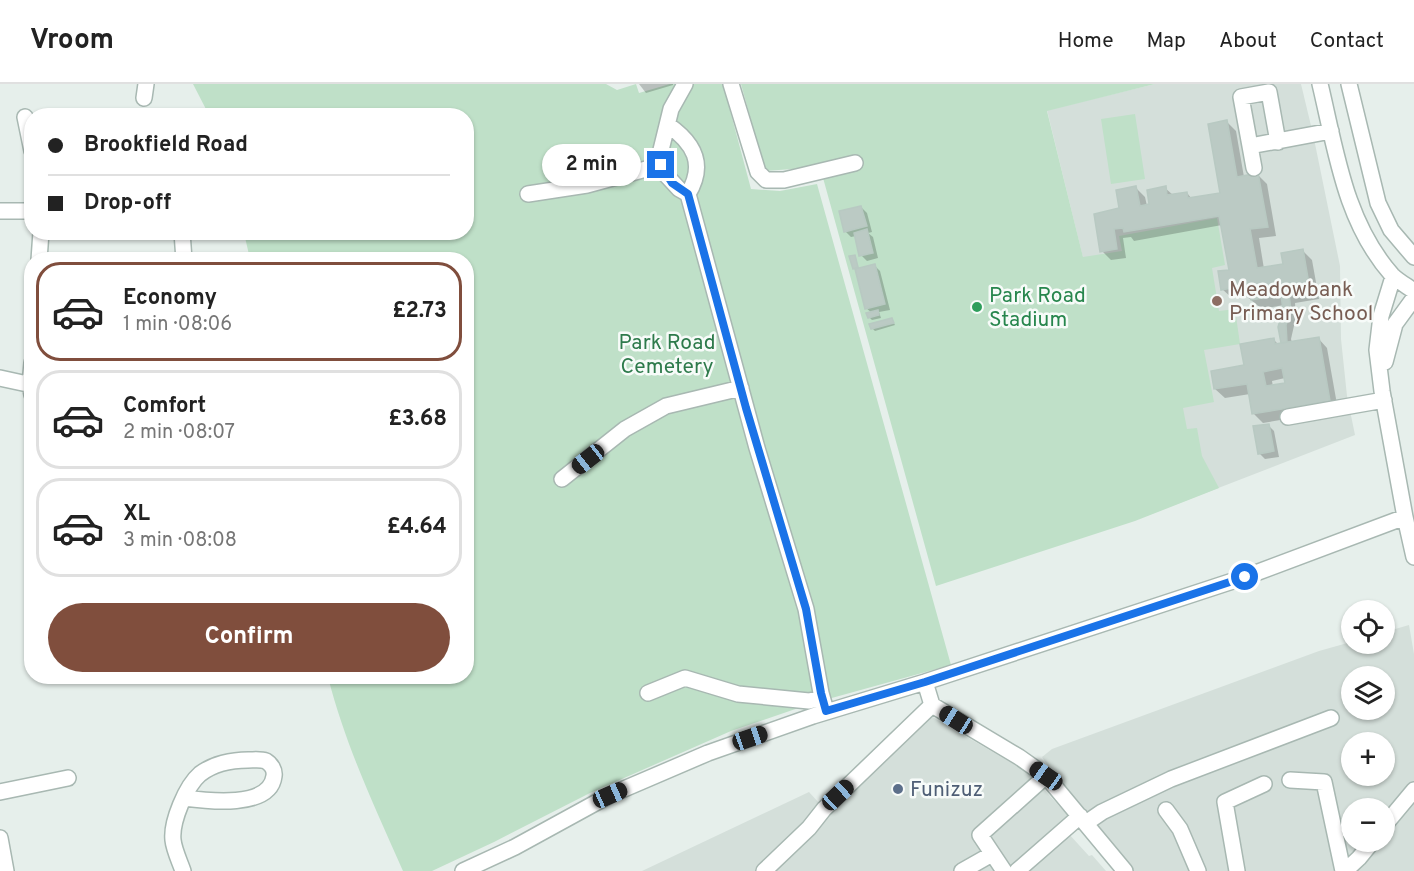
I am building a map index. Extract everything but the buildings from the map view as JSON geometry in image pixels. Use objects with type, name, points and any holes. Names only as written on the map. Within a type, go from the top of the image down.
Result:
[{"type":"street","points":[[685,84],[671,109],[660,154],[661,165],[672,183],[688,194],[741,388],[806,609],[824,705]]},
{"type":"street","points":[[731,84],[758,172],[766,180],[784,180],[855,163]]},
{"type":"street","points":[[1320,84],[1339,168],[1354,214],[1368,242],[1393,277],[1414,291]]},
{"type":"street","points":[[1349,84],[1378,202],[1391,231],[1414,257]]},
{"type":"street","points":[[1254,168],[1241,97],[1269,92],[1278,142]]},
{"type":"street","points":[[668,125],[690,143],[695,156],[696,177],[688,194]]},
{"type":"street","points":[[1250,146],[1331,131]]},
{"type":"street","points":[[528,194],[587,185],[661,165]]},
{"type":"street","points":[[0,211],[24,211]]},
{"type":"street","points":[[1393,277],[1381,316],[1377,350],[1404,517],[1414,557]]},
{"type":"street","points":[[1383,396],[1386,354],[1395,324],[1414,298]]},
{"type":"street","points":[[0,378],[24,386]]},
{"type":"street","points":[[562,479],[625,429],[666,406],[741,388]]},
{"type":"street","points":[[1288,417],[1383,396]]},
{"type":"street","points":[[463,871],[490,865],[619,791],[824,705],[925,682],[1245,577],[1404,517]]},
{"type":"street","points":[[648,693],[685,678],[738,693],[810,701],[824,705]]},
{"type":"street","points":[[925,682],[932,705],[1046,776],[1125,871]]},
{"type":"street","points":[[764,871],[809,828],[824,809],[932,705]]},
{"type":"street","points":[[1017,871],[1083,819],[1171,780],[1331,718]]},
{"type":"street","points":[[183,871],[173,840],[177,811],[184,798],[200,775],[222,763],[241,760],[264,760],[271,765],[275,774],[271,785],[245,800],[222,802],[184,798]]},
{"type":"street","points":[[1004,871],[980,835],[1046,776]]},
{"type":"street","points":[[0,792],[68,778]]},
{"type":"street","points":[[1290,780],[1324,782],[1344,871],[1364,852]]},
{"type":"street","points":[[1237,871],[1225,802],[1264,784]]},
{"type":"street","points":[[1395,813],[1414,790]]},
{"type":"street","points":[[1166,810],[1180,829],[1198,871]]},
{"type":"street","points":[[0,838],[6,871]]},
{"type":"street","points":[[962,871],[992,854]]},
{"type":"shaded area","name":"Meadowbank Primary School","points":[[1155,84],[1301,84],[1340,266],[1341,339],[1347,396],[1355,435],[1146,516],[1047,110]]},
{"type":"shaded area","points":[[1409,625],[1414,654],[1414,871],[1124,871],[1092,831],[1042,757],[1052,749],[1341,645],[1341,654],[1395,654],[1395,629]]},
{"type":"shaded area","points":[[929,715],[1029,773],[1070,818],[1068,833],[1106,871],[642,871],[809,792],[830,815],[899,749]]},
{"type":"green space","name":"Park Road Cemetery","points":[[193,84],[606,84],[617,90],[636,84],[639,93],[670,84],[723,84],[751,189],[780,191],[817,184],[951,665],[810,704],[731,731],[590,793],[432,871],[403,871],[352,752],[330,684],[474,684],[474,252],[248,252],[246,240],[474,240],[474,108],[205,108]]},
{"type":"green space","name":"Park Road Stadium","points":[[741,84],[1155,84],[1047,111],[1083,257],[1122,251],[1119,236],[1217,218],[1225,265],[1212,268],[1219,311],[1235,309],[1240,344],[1204,350],[1214,402],[1183,408],[1187,429],[1197,428],[1202,456],[1219,488],[1135,521],[936,586],[820,167],[765,171]]},
{"type":"green space","points":[[1135,114],[1145,179],[1111,184],[1101,119]]},
{"type":"place","name":"Meadowbank Primary School","points":[[1217,301]]},
{"type":"place","name":"Park Road Stadium","points":[[977,307]]},
{"type":"place","name":"Funizuz","points":[[898,789]]},
{"type":"route","points":[[661,165],[672,183],[688,194],[746,408],[806,609],[826,711],[925,682],[1245,577]]}]
